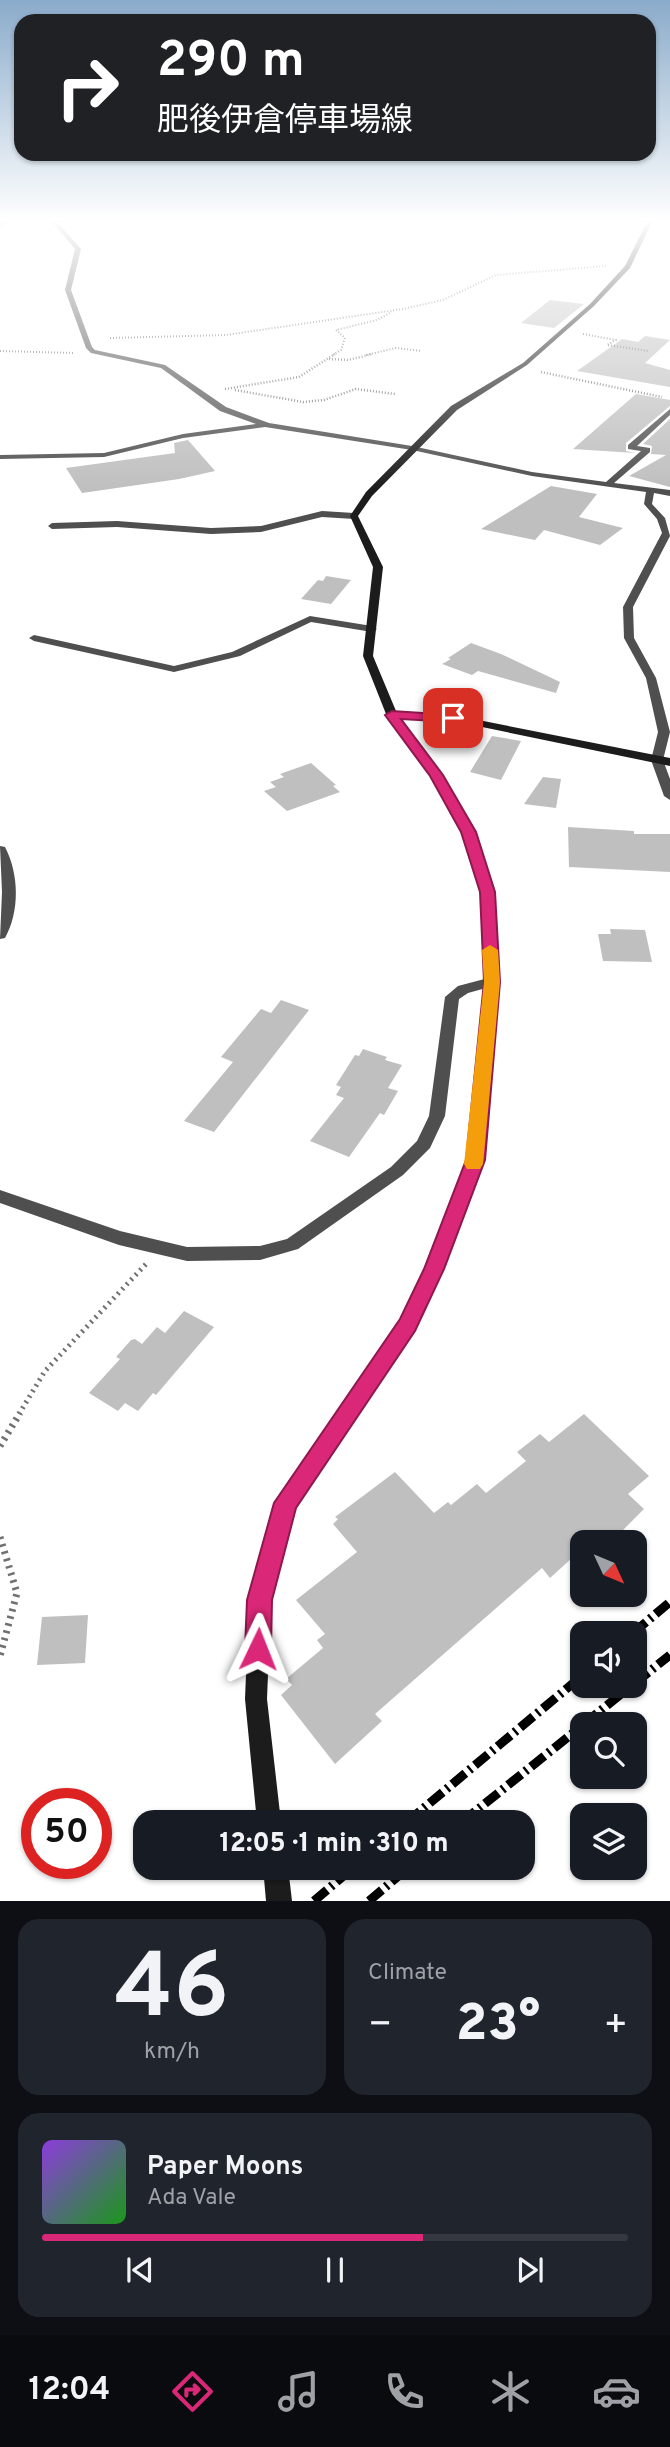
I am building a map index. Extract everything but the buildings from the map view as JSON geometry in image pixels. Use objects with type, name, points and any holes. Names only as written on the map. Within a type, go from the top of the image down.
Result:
[{"type":"main road","points":[[268,1810],[256,1699],[260,1600],[286,1503],[408,1325],[434,1269],[475,1160],[492,982],[488,892],[468,832],[436,775],[392,715],[368,656],[378,567],[354,516],[369,494],[454,408],[519,368],[584,311]]},
{"type":"main road","points":[[392,715],[453,718],[670,762]]},
{"type":"main road","points":[[277,1880],[279,1901]]},
{"type":"street","points":[[75,311],[85,340],[93,352],[155,363],[223,409],[267,425],[412,449],[532,474],[670,493]]},
{"type":"street","points":[[607,485],[647,450],[631,447],[670,411]]},
{"type":"street","points":[[0,457],[104,455],[183,436],[267,425]]},
{"type":"street","points":[[650,491],[648,504],[661,518],[667,533],[628,607],[629,638],[651,678],[664,732],[657,760],[670,796]]},
{"type":"street","points":[[52,526],[117,524],[211,531],[261,529],[322,514],[354,516]]},
{"type":"street","points":[[34,638],[174,669],[236,654],[310,619],[372,628]]},
{"type":"street","points":[[0,850],[10,876],[6,924],[0,935]]},
{"type":"street","points":[[0,1196],[119,1238],[187,1254],[260,1253],[292,1244],[397,1171],[424,1144],[437,1116],[452,997],[463,989],[492,982]]},
{"type":"path","points":[[85,340],[226,334],[393,311]]},
{"type":"path","points":[[228,389],[299,377],[341,350],[345,338],[336,330],[377,320],[397,311]]},
{"type":"path","points":[[564,331],[616,340],[607,345],[649,351]]},
{"type":"path","points":[[328,358],[348,360],[396,348],[422,351]]},
{"type":"path","points":[[0,351],[93,352]]},
{"type":"path","points":[[519,368],[670,398]]},
{"type":"path","points":[[193,387],[228,389],[303,402],[324,400],[356,389],[395,394]]},
{"type":"path","points":[[0,1446],[45,1371],[161,1248]]},
{"type":"path","points":[[0,1537],[17,1593],[0,1656]]},
{"type":"railway","points":[[647,1621],[670,1602]]},
{"type":"railway","points":[[647,1673],[670,1655]]},
{"type":"railway","points":[[421,1810],[570,1686]]},
{"type":"railway","points":[[599,1712],[616,1698]]},
{"type":"railway","points":[[477,1810],[570,1735]]},
{"type":"railway","points":[[314,1901],[339,1880]]},
{"type":"railway","points":[[369,1901],[394,1880]]},
{"type":"slow traffic","points":[[474,1164],[492,982],[490,950]]},
{"type":"route","points":[[258,1649],[260,1600],[286,1503],[408,1325],[434,1269],[475,1160],[492,982],[488,892],[468,832],[436,775],[392,715],[453,718]]}]
